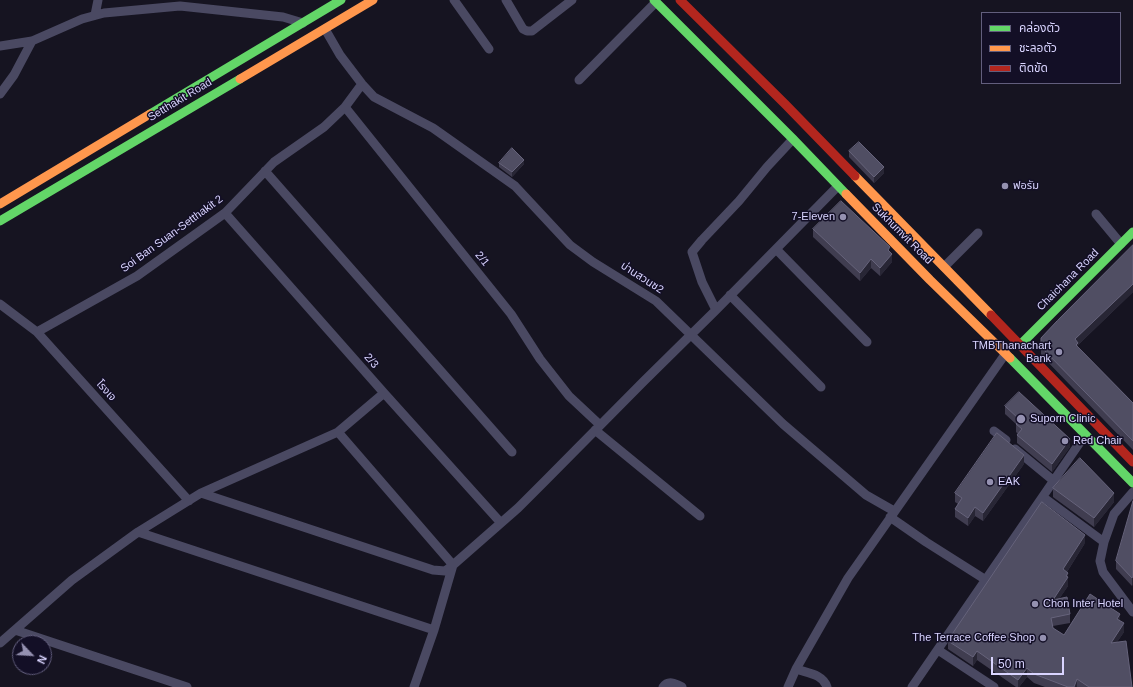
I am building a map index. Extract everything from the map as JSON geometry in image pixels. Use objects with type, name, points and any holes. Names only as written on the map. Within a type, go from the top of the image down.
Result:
[{"type":"main road","name":"Setthakit Road","points":[[0,221],[373,0]]},
{"type":"main road","name":"Sukhumvit Road","points":[[680,0],[944,267],[1133,462]]},
{"type":"main road","name":"Setthakit Road","points":[[0,204],[303,23],[337,1]]},
{"type":"main road","name":"Sukhumvit Road","points":[[655,1],[793,139],[930,280],[1006,353],[1133,483]]},
{"type":"main road","name":"Chaichana Road","points":[[1006,353],[1020,345],[1133,232]]},
{"type":"street","points":[[454,0],[489,49]]},
{"type":"street","points":[[506,0],[523,29],[532,31],[572,0]]},
{"type":"street","points":[[95,15],[96,1]]},
{"type":"street","points":[[579,80],[655,1]]},
{"type":"street","points":[[0,46],[32,41],[82,19],[95,15],[182,3],[283,17],[303,23]]},
{"type":"street","points":[[324,29],[340,55],[362,84]]},
{"type":"street","points":[[0,94],[14,75],[32,41]]},
{"type":"street","name":"Soi Ban Suan-Setthakit 2","points":[[37,332],[137,276],[225,213],[274,162],[324,127],[345,107],[362,84]]},
{"type":"street","name":"บ่านสวนซ2","points":[[362,84],[374,97],[433,128],[515,186],[570,245],[593,262],[656,301],[783,424],[866,495],[926,542],[986,580]]},
{"type":"street","name":"2/1","points":[[345,107],[511,314],[540,359],[569,396],[597,427],[700,516]]},
{"type":"street","points":[[716,310],[702,282],[692,252],[793,139]]},
{"type":"street","points":[[265,171],[512,452]]},
{"type":"street","points":[[201,493],[433,570],[445,571],[454,565],[501,523],[545,481],[838,186]]},
{"type":"street","name":"2/3","points":[[225,213],[501,523]]},
{"type":"street","points":[[1096,214],[1121,244]]},
{"type":"street","points":[[944,267],[978,233]]},
{"type":"street","points":[[776,249],[867,342]]},
{"type":"street","points":[[730,295],[821,387]]},
{"type":"street","name":"โรงเจ","points":[[0,304],[37,332],[189,501]]},
{"type":"street","points":[[788,687],[796,669],[848,578],[1006,353]]},
{"type":"street","points":[[0,643],[72,580],[138,532],[201,493],[338,432],[384,393]]},
{"type":"street","points":[[994,431],[1054,481]]},
{"type":"street","points":[[338,432],[454,565]]},
{"type":"street","points":[[912,687],[1085,435]]},
{"type":"street","points":[[1133,492],[1114,514],[1104,542],[1100,561],[1103,572],[1133,612]]},
{"type":"street","points":[[1043,497],[1104,542]]},
{"type":"street","points":[[138,532],[434,630]]},
{"type":"street","points":[[414,687],[434,630],[454,565]]},
{"type":"street","points":[[15,630],[187,687]]},
{"type":"street","points":[[938,650],[994,687]]},
{"type":"street","points":[[796,669],[821,678],[826,683],[827,687]]},
{"type":"street","points":[[663,687],[665,684],[673,683],[682,687]]},
{"type":"building","points":[[859,142],[884,167],[874,177],[849,151]]},
{"type":"building","points":[[512,148],[524,160],[512,172],[499,163]]},
{"type":"building","points":[[841,201],[890,247],[888,250],[892,254],[880,268],[871,259],[860,273],[813,229]]},
{"type":"building","points":[[1133,245],[1133,284],[1075,339],[1078,343],[1076,345],[1133,403],[1133,441],[1041,347],[1041,338]]},
{"type":"building","points":[[1019,392],[1070,439],[1052,464],[1017,435],[1022,429],[1016,424],[1020,420],[1005,406]]},
{"type":"building","name":"EAK","points":[[997,433],[1024,455],[983,513],[975,507],[968,518],[955,509],[962,498],[955,493]]},
{"type":"building","points":[[1080,458],[1114,493],[1094,518],[1053,488]]},
{"type":"building","points":[[1133,501],[1133,576],[1132,578],[1116,561]]},
{"type":"building","points":[[1042,502],[1085,535],[1063,569],[1068,573],[1066,576],[1068,577],[1053,600],[1067,597],[1070,614],[1051,618],[1053,628],[1064,635],[1090,594],[1120,614],[1117,619],[1124,623],[1111,643],[1126,641],[1132,687],[1089,687],[1077,679],[1074,687],[1068,687],[1034,674],[1027,668],[1018,680],[977,651],[973,657],[948,641]]},
{"type":"traffic: fast","points":[[150,114],[341,0]]},
{"type":"traffic: fast","points":[[654,0],[846,194]]},
{"type":"traffic: fast","points":[[0,221],[240,79]]},
{"type":"traffic: fast","points":[[1020,345],[1133,232]]},
{"type":"traffic: fast","points":[[1010,358],[1133,483]]},
{"type":"traffic: slow","points":[[240,79],[373,0]]},
{"type":"traffic: slow","points":[[0,204],[150,114]]},
{"type":"traffic: slow","points":[[855,176],[991,315]]},
{"type":"traffic: slow","points":[[846,194],[930,280],[1010,358]]},
{"type":"traffic: jam","points":[[680,0],[855,176]]},
{"type":"traffic: jam","points":[[991,315],[1133,462]]},
{"type":"place","name":"ฟอรัม","points":[[1005,186]]},
{"type":"place","name":"7-Eleven","points":[[843,217]]},
{"type":"place","name":"TMBThanachart Bank","points":[[1059,352]]},
{"type":"place","name":"Suporn Clinic","points":[[1021,419]]},
{"type":"place","name":"Red Chair","points":[[1065,441]]},
{"type":"place","name":"EAK","points":[[990,482]]},
{"type":"place","name":"Chon Inter Hotel","points":[[1035,604]]},
{"type":"place","name":"The Terrace Coffee Shop","points":[[1043,638]]}]
